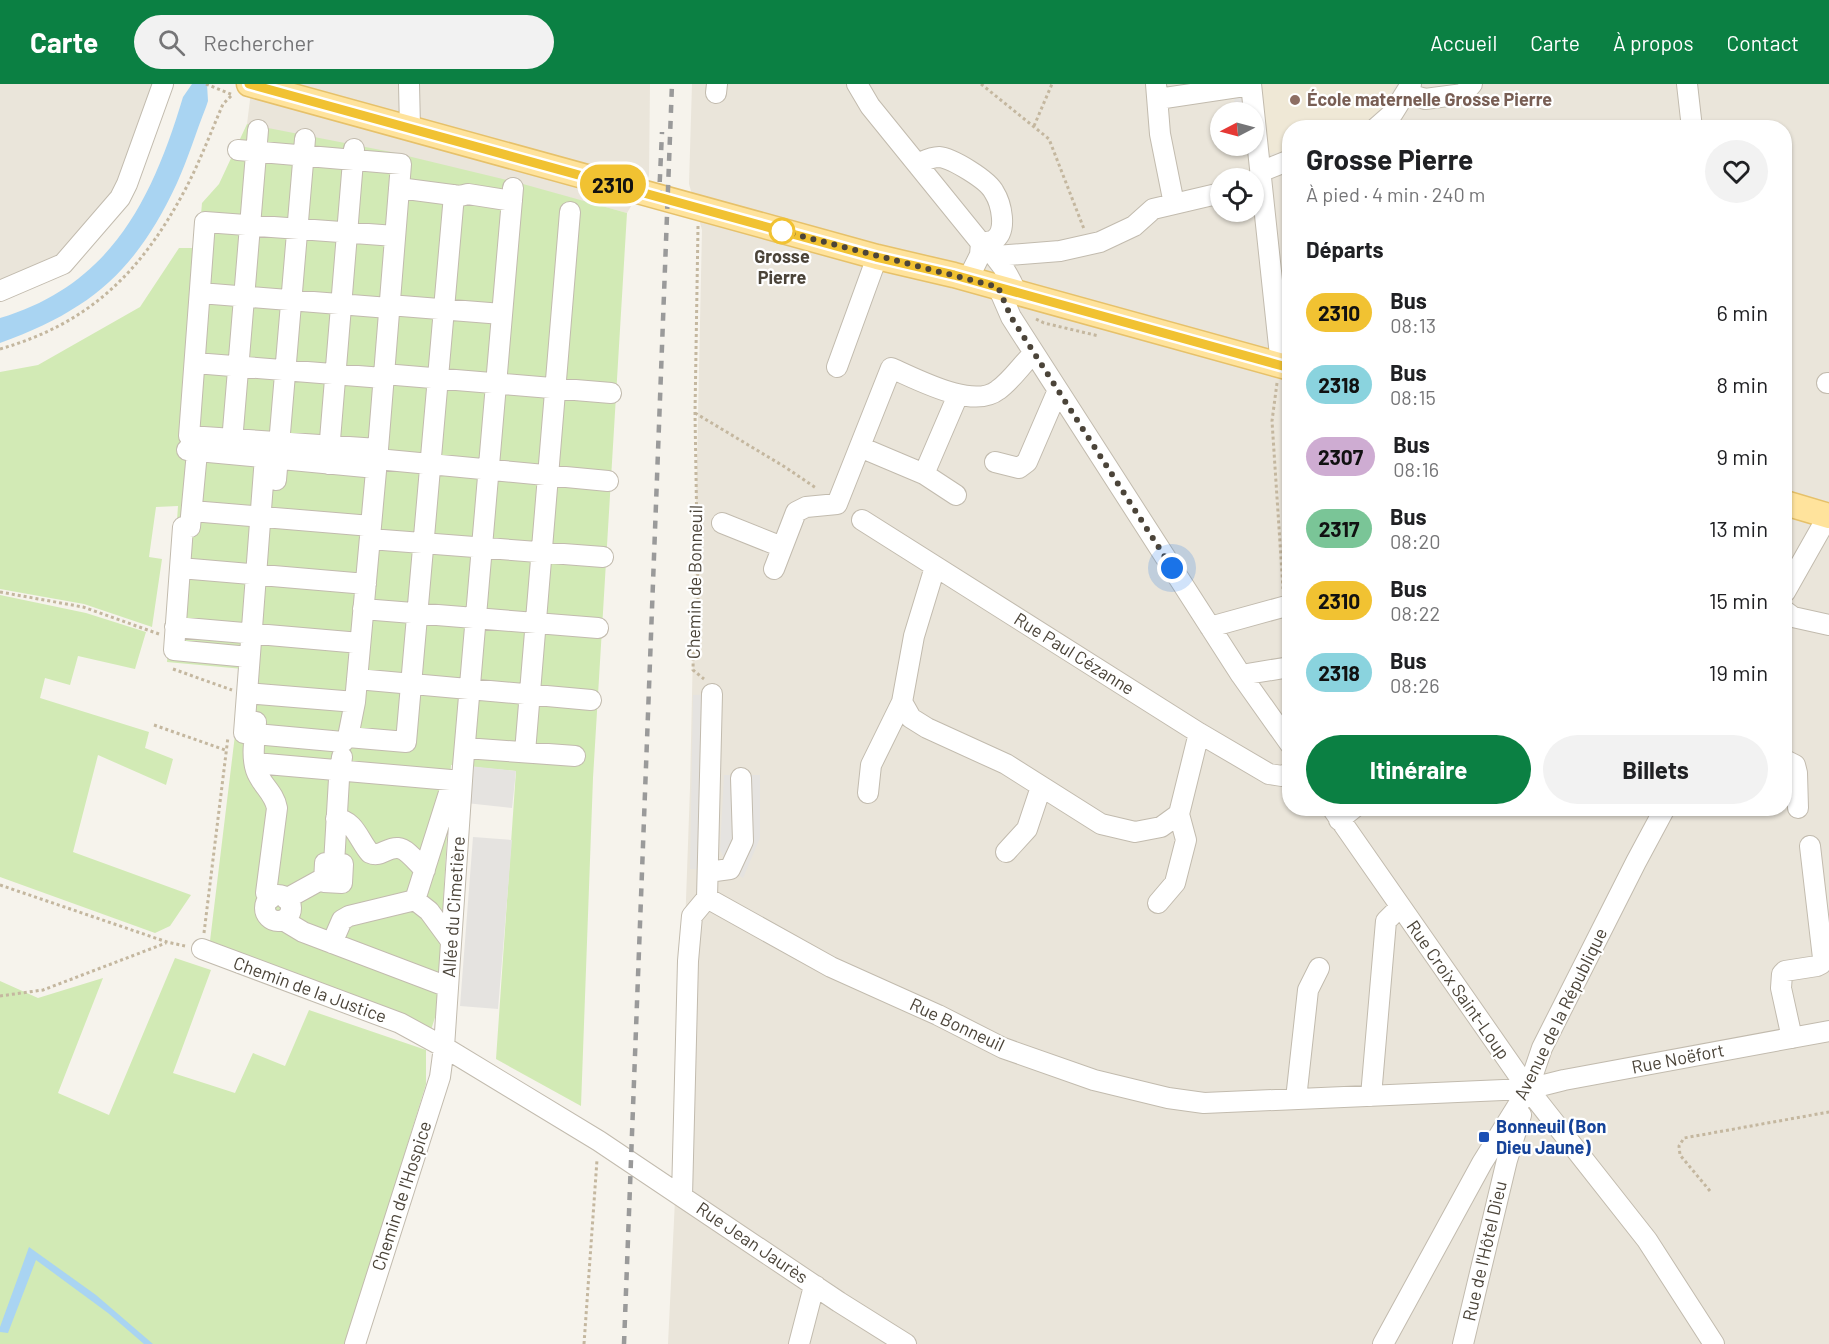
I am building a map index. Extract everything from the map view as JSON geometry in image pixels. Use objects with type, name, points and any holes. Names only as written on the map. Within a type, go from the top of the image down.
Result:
[{"type":"main road","points":[[241,89],[410,128],[876,257],[968,279],[1282,371]]},
{"type":"main road","points":[[1794,505],[1828,516]]},
{"type":"street","points":[[0,291],[63,264],[120,198],[163,84]]},
{"type":"street","points":[[409,84],[410,128]]},
{"type":"street","points":[[857,84],[870,106],[1010,277],[1007,290],[1011,317],[1241,675],[1282,733]]},
{"type":"street","points":[[1174,204],[1160,134],[1157,92],[1251,84],[1258,168]]},
{"type":"street","points":[[1387,120],[1409,89],[1425,99],[1463,94],[1472,84]]},
{"type":"street","points":[[1687,84],[1691,120]]},
{"type":"street","points":[[231,447],[250,225],[248,151],[258,130]]},
{"type":"street","points":[[248,151],[305,147],[401,164],[355,702],[339,778],[329,871],[267,903],[266,912],[273,920],[283,920],[303,932],[448,987]]},
{"type":"street","points":[[278,899],[266,893],[277,808],[275,797],[256,771],[255,763],[258,694],[257,634],[267,517],[292,300],[305,147]]},
{"type":"street","points":[[329,455],[354,154]]},
{"type":"street","points":[[917,164],[931,158],[941,157],[975,174],[993,190],[1001,208],[1001,231],[988,250],[980,255],[968,279]]},
{"type":"street","points":[[1264,177],[1282,165]]},
{"type":"street","points":[[399,188],[454,195],[513,194],[461,769],[416,900]]},
{"type":"street","points":[[255,763],[344,754],[406,742],[454,195]]},
{"type":"street","points":[[988,250],[1060,251],[1100,242],[1134,226],[1153,209],[1210,196]]},
{"type":"street","points":[[525,752],[570,212]]},
{"type":"street","points":[[1264,220],[1282,363]]},
{"type":"street","points":[[395,236],[205,222],[189,436],[231,447],[274,453],[430,463],[608,481]]},
{"type":"street","points":[[837,367],[876,257]]},
{"type":"street","points":[[200,292],[502,314]]},
{"type":"street","points":[[774,569],[796,512],[807,507],[843,508],[860,447],[891,368],[958,395],[990,395],[999,390],[1034,353]]},
{"type":"street","points":[[195,363],[336,375],[438,378],[611,393]]},
{"type":"street","points":[[995,462],[1020,468],[1028,462],[1058,390]]},
{"type":"street","points":[[924,474],[958,395]]},
{"type":"street","points":[[231,447],[192,451],[190,527],[183,527],[180,568],[168,631],[174,650],[249,657]]},
{"type":"street","points":[[860,447],[924,474],[956,495]]},
{"type":"street","name":"Rue Paul Cézanne","points":[[843,508],[1199,733],[1269,774],[1282,776]]},
{"type":"street","points":[[192,511],[267,517],[370,532],[424,543],[603,556]]},
{"type":"street","points":[[1792,580],[1828,516]]},
{"type":"street","points":[[722,523],[782,547]]},
{"type":"street","points":[[868,793],[871,765],[902,702],[914,636],[935,567]]},
{"type":"street","points":[[180,568],[366,585]]},
{"type":"street","points":[[1210,627],[1282,606]]},
{"type":"street","points":[[363,609],[598,628]]},
{"type":"street","points":[[1792,616],[1829,626]]},
{"type":"street","points":[[168,631],[257,634],[360,643]]},
{"type":"street","points":[[257,634],[249,657],[244,734],[343,742],[344,754]]},
{"type":"street","points":[[1241,675],[1282,668]]},
{"type":"street","points":[[357,680],[591,700]]},
{"type":"street","points":[[258,694],[355,702]]},
{"type":"street","points":[[682,1196],[688,961],[692,916],[707,898],[712,694]]},
{"type":"street","points":[[902,702],[911,718],[927,728],[1006,764],[1101,824],[1135,832],[1161,827],[1179,814]]},
{"type":"street","points":[[1158,903],[1176,884],[1186,840],[1179,814],[1199,733]]},
{"type":"street","points":[[344,754],[461,769],[525,752],[575,756]]},
{"type":"street","points":[[1792,764],[1795,765],[1797,773],[1798,808]]},
{"type":"street","name":"Allée du Cimetière","points":[[444,1047],[461,769]]},
{"type":"street","points":[[708,872],[730,869],[743,841],[741,778]]},
{"type":"street","points":[[1006,852],[1027,829],[1041,787]]},
{"type":"street","name":"Rue Croix Saint-Loup","points":[[1343,816],[1400,907],[1528,1089],[1647,1240],[1714,1344]]},
{"type":"street","name":"Avenue de la République","points":[[1383,1344],[1482,1163],[1528,1089],[1542,1048],[1661,816]]},
{"type":"street","points":[[336,819],[345,820],[350,824],[366,850],[373,855],[397,848],[403,850],[425,870]]},
{"type":"street","points":[[1792,1038],[1781,988],[1782,974],[1785,971],[1817,966],[1821,964],[1823,958],[1810,846]]},
{"type":"street","name":"Rue Bonneuil","points":[[707,898],[831,967],[1004,1047],[1094,1080],[1168,1098],[1204,1103],[1528,1089]]},
{"type":"street","points":[[332,943],[342,920],[416,900]]},
{"type":"street","points":[[416,900],[429,911],[451,941]]},
{"type":"street","points":[[1371,1096],[1386,921],[1400,907]]},
{"type":"street","name":"Chemin de la Justice","points":[[202,949],[400,1023],[599,1141]]},
{"type":"street","points":[[1296,1099],[1308,990],[1319,969]]},
{"type":"street","name":"Rue Noëfort","points":[[1528,1089],[1575,1078],[1829,1031]]},
{"type":"street","name":"Chemin de l'Hospice","points":[[355,1344],[440,1077],[444,1047]]},
{"type":"street","name":"Rue de l'Hôtel Dieu","points":[[1463,1344],[1507,1160],[1528,1089]]},
{"type":"street","name":"Rue Jean Jaurès","points":[[599,1141],[906,1344]]},
{"type":"street","points":[[799,1344],[816,1286]]},
{"type":"path","points":[[206,84],[222,89],[241,89]]},
{"type":"path","points":[[981,84],[1049,139],[1090,244]]},
{"type":"path","points":[[1034,126],[1052,84]]},
{"type":"path","points":[[0,349],[63,325],[103,297],[135,266],[157,236],[186,188],[223,104],[241,89]]},
{"type":"path","name":"Chemin de Bonneuil","points":[[698,224],[695,413],[698,599],[694,620],[693,670],[704,680],[712,694]]},
{"type":"path","points":[[1282,376],[1272,421],[1282,544]]},
{"type":"path","points":[[695,413],[785,467],[843,508]]},
{"type":"path","points":[[0,592],[83,607],[168,631]]},
{"type":"path","points":[[170,667],[234,691]]},
{"type":"path","points":[[154,725],[226,750]]},
{"type":"path","points":[[0,885],[168,942],[202,949],[229,726]]},
{"type":"path","points":[[0,996],[43,990],[168,942]]},
{"type":"path","points":[[1710,1191],[1680,1155],[1679,1146],[1684,1138],[1829,1112]]},
{"type":"path","points":[[584,1344],[599,1141]]},
{"type":"shaded area","points":[[0,84],[160,84],[101,228],[0,297]]},
{"type":"shaded area","points":[[252,84],[650,84],[649,176],[627,213],[508,181],[247,124]]},
{"type":"shaded area","points":[[692,84],[1829,84],[1829,1344],[668,1344],[690,788],[702,230],[689,184]]},
{"type":"shaded area","points":[[1259,84],[1396,84],[1381,108],[1368,120],[1282,120],[1282,152],[1266,154],[1264,102],[1261,102]]},
{"type":"shaded area","points":[[1245,94],[1245,102],[1234,102],[1234,96]]},
{"type":"shaded area","points":[[712,694],[708,870],[690,869],[693,695]]},
{"type":"shaded area","points":[[469,766],[516,771],[512,808],[466,803]]},
{"type":"shaded area","points":[[724,775],[760,775],[760,838],[743,878],[730,869],[720,850]]},
{"type":"shaded area","points":[[473,837],[512,840],[498,1009],[460,1006]]},
{"type":"green space","points":[[247,124],[391,152],[523,184],[627,213],[593,778],[581,1106],[496,1059],[516,771],[451,765],[437,1011],[431,1030],[210,941],[243,669],[167,662],[178,506],[156,507],[149,557],[162,559],[152,627],[84,604],[0,589],[0,372],[38,365],[140,307],[179,248],[198,248],[202,203],[219,184]]},
{"type":"green space","points":[[0,595],[86,613],[146,632],[135,669],[78,656],[70,685],[45,678],[40,698],[149,732],[145,748],[173,759],[166,785],[98,755],[73,852],[191,895],[170,926],[155,933],[0,877]]},
{"type":"green space","points":[[175,958],[211,970],[173,1073],[235,1093],[253,1053],[285,1066],[309,1010],[426,1050],[426,1084],[346,1344],[0,1344],[0,981],[38,998],[103,978],[58,1093],[109,1115]]},
{"type":"water","points":[[192,84],[207,84],[208,101],[177,183],[145,240],[127,264],[85,301],[32,330],[0,343],[0,318],[38,303],[71,284],[99,261],[122,234],[157,170],[183,97]]},
{"type":"water","points":[[29,1247],[96,1295],[153,1344],[144,1344],[108,1313],[36,1260],[8,1333],[0,1332]]},
{"type":"railway","points":[[624,1344],[672,84]]},
{"type":"railway","points":[[659,198],[662,132]]},
{"type":"bus line","name":"2310","points":[[249,84],[1282,366]]},
{"type":"place","name":"École maternelle Grosse Pierre","points":[[1295,100]]},
{"type":"place","name":"Grosse Pierre","points":[[782,231]]},
{"type":"place","name":"Bonneuil (Bon Dieu Jaune)","points":[[1484,1137]]},
{"type":"route","points":[[782,231],[998,287],[1011,317],[1172,568]]}]
